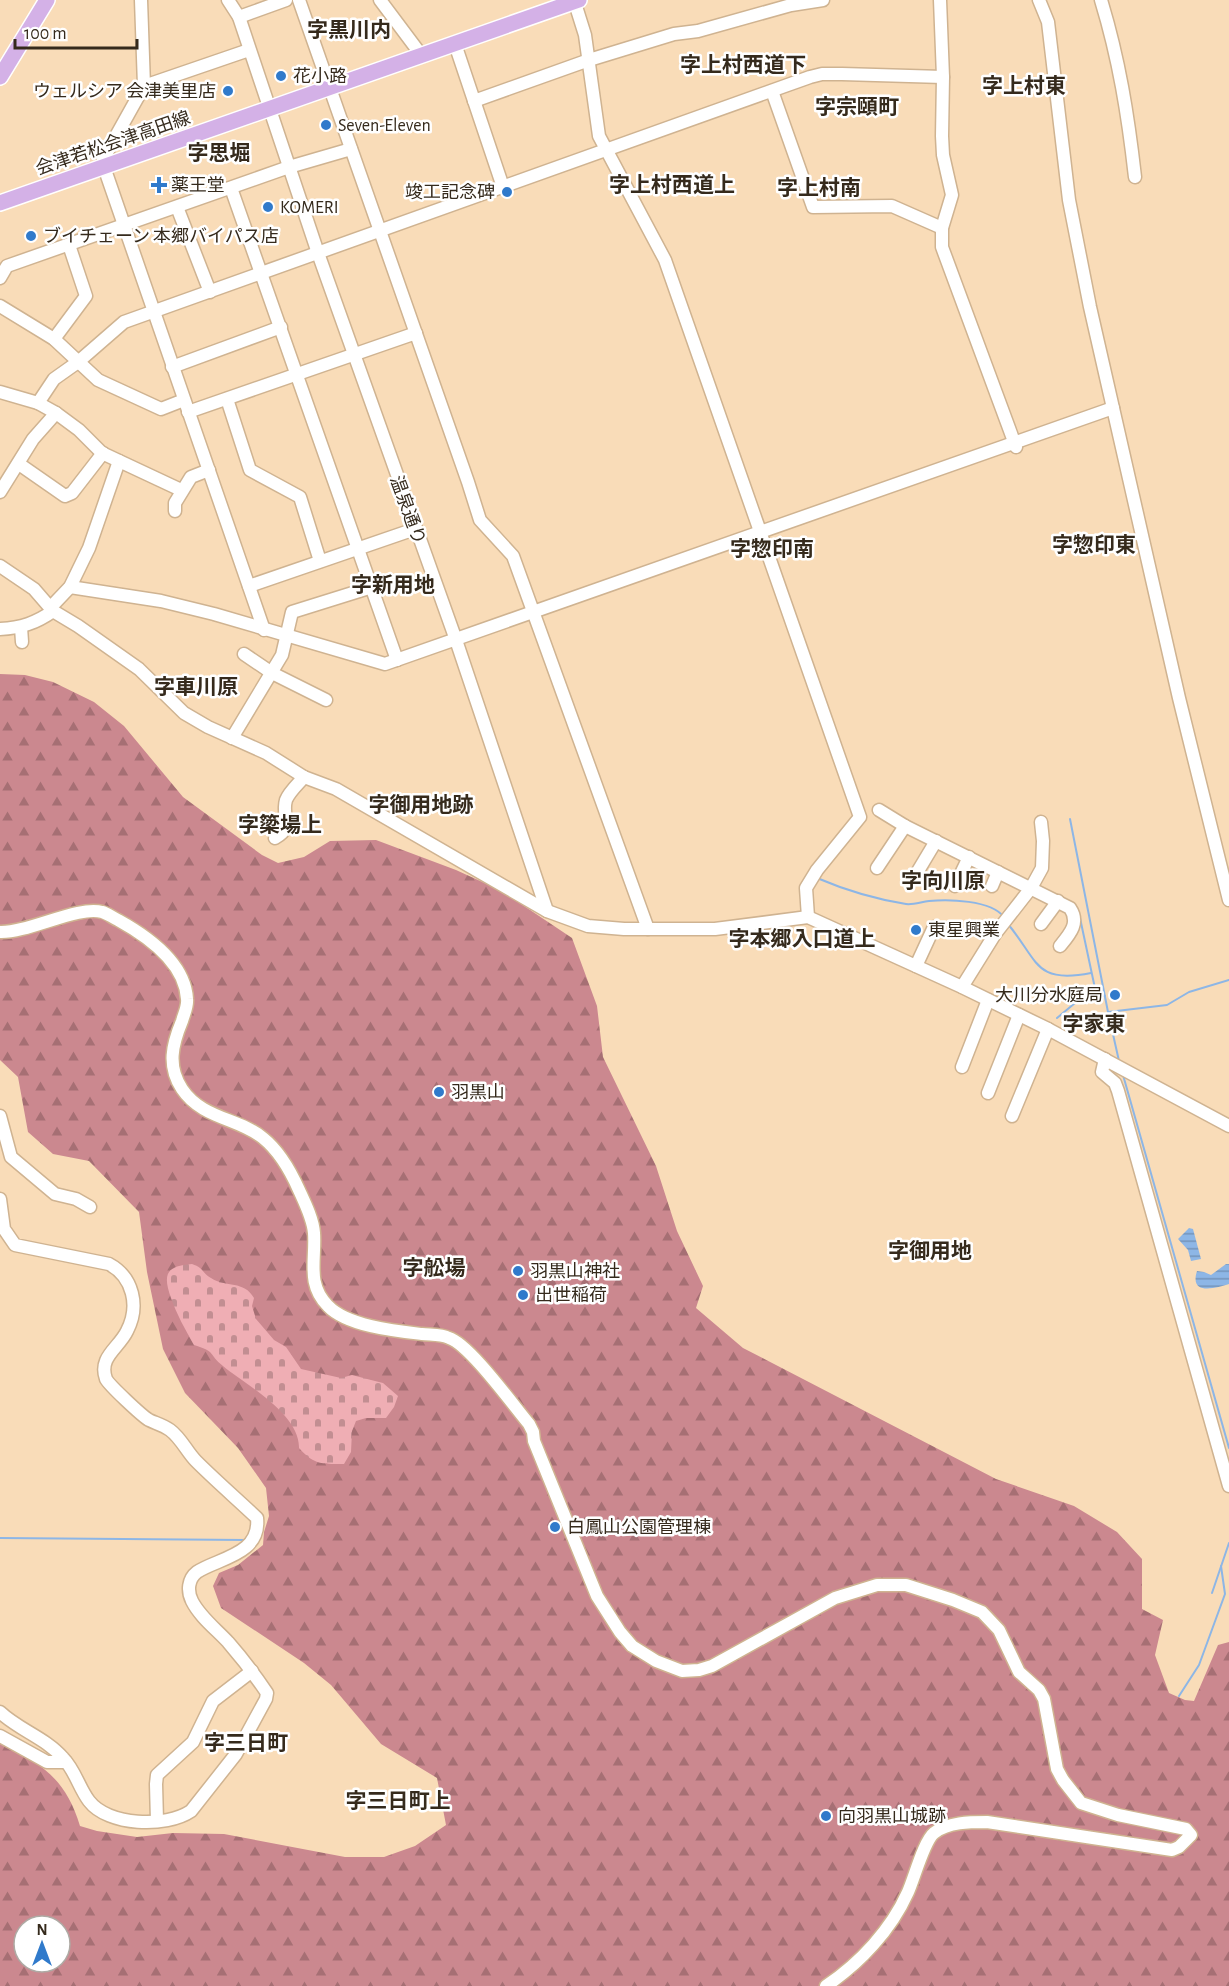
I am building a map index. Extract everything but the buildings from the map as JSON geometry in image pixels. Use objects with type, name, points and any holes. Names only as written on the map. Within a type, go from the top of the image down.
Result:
[{"type":"main road","points":[[0,77],[47,0]]},
{"type":"main road","name":"会津若松会津高田線","points":[[0,203],[576,1]]},
{"type":"street","points":[[141,0],[144,86],[105,154],[104,167],[264,630]]},
{"type":"street","name":"温泉通り","points":[[228,0],[238,16],[318,253],[456,640],[547,911]]},
{"type":"street","points":[[238,16],[286,0]]},
{"type":"street","points":[[299,0],[480,520],[513,556],[648,929]]},
{"type":"street","points":[[380,0],[422,56]]},
{"type":"street","points":[[474,100],[589,60],[682,32],[698,31],[791,5],[823,0]]},
{"type":"street","points":[[940,0],[944,155],[952,195],[942,228],[942,247],[1015,445]]},
{"type":"street","points":[[1039,0],[1048,22],[1069,200],[1113,408],[1179,698],[1229,900]]},
{"type":"street","points":[[1101,0],[1115,46],[1129,123],[1135,177]]},
{"type":"street","points":[[576,1],[585,35],[598,133],[665,260],[860,817]]},
{"type":"street","points":[[454,44],[503,187]]},
{"type":"street","points":[[144,86],[249,50]]},
{"type":"street","points":[[38,403],[54,379],[78,362],[124,322],[153,311],[822,74],[943,76]]},
{"type":"street","points":[[772,91],[813,207],[892,206],[942,228]]},
{"type":"street","points":[[0,278],[4,264],[69,245],[289,167],[351,149]]},
{"type":"street","points":[[231,188],[397,660]]},
{"type":"street","points":[[177,207],[210,292]]},
{"type":"street","points":[[54,339],[86,296],[69,245]]},
{"type":"street","points":[[0,306],[54,339],[98,380],[161,409],[226,399],[416,333]]},
{"type":"street","points":[[172,367],[281,327]]},
{"type":"street","points":[[0,392],[38,403],[79,430],[104,453],[181,490]]},
{"type":"street","points":[[226,399],[250,470],[300,497],[320,561]]},
{"type":"street","points":[[70,587],[161,601],[386,664],[1015,445],[1113,408]]},
{"type":"street","points":[[0,492],[33,439],[56,413]]},
{"type":"street","points":[[19,464],[65,496],[72,492],[104,453]]},
{"type":"street","points":[[0,629],[21,627],[39,620],[70,587],[89,548],[119,461]]},
{"type":"street","points":[[175,511],[175,502],[181,490],[193,475],[209,470]]},
{"type":"street","points":[[249,586],[415,529]]},
{"type":"street","points":[[0,566],[34,589],[51,609],[85,630],[139,669],[184,713],[208,727],[266,753],[304,777],[336,789],[547,911],[588,926],[648,929],[715,929],[808,917],[1048,1029],[1229,1126]]},
{"type":"street","points":[[232,738],[282,655],[292,612],[372,587]]},
{"type":"street","points":[[21,627],[22,642]]},
{"type":"street","points":[[244,654],[272,673],[326,700]]},
{"type":"street","points":[[275,838],[281,835],[286,828],[285,805],[288,796],[304,777]]},
{"type":"street","points":[[808,917],[806,888],[817,870],[860,817],[883,808],[905,826],[1070,908],[1074,914],[1074,928],[1060,946]]},
{"type":"street","points":[[962,987],[995,934],[1031,888],[1042,868],[1041,822]]},
{"type":"street","points":[[877,868],[905,826]]},
{"type":"street","points":[[915,876],[936,841]]},
{"type":"street","points":[[955,886],[969,857]]},
{"type":"street","points":[[992,886],[998,872]]},
{"type":"street","points":[[1041,924],[1058,901]]},
{"type":"street","points":[[0,932],[88,911],[102,912],[149,940],[167,956],[180,975],[188,1000],[172,1047],[172,1067],[176,1078],[191,1100],[262,1137],[275,1150],[297,1186],[314,1231],[313,1278],[320,1297],[338,1314],[353,1320],[396,1330],[449,1337],[469,1352],[529,1424],[597,1596],[620,1632],[632,1646],[669,1667],[682,1671],[699,1670],[712,1666],[846,1594],[863,1588],[889,1585],[906,1585],[923,1589],[982,1612],[999,1630],[1019,1672],[1039,1690],[1044,1699],[1057,1769],[1081,1803],[1118,1815],[1186,1829],[1191,1835],[1179,1847],[1172,1850],[987,1822],[971,1822],[943,1828],[934,1833],[926,1844],[919,1866],[898,1911],[862,1957],[826,1986]]},
{"type":"street","points":[[916,966],[934,927]]},
{"type":"street","points":[[962,1066],[988,1000]]},
{"type":"street","points":[[988,1093],[1019,1015]]},
{"type":"street","points":[[1012,1116],[1048,1029]]},
{"type":"street","points":[[1108,1060],[1102,1072],[1115,1083],[1118,1091],[1229,1486]]},
{"type":"street","points":[[0,1116],[11,1157],[55,1194],[76,1199],[90,1207]]},
{"type":"street","points":[[0,1199],[4,1229],[15,1245],[109,1264],[125,1275],[130,1285],[133,1313],[127,1332],[108,1353],[105,1364],[106,1378],[114,1390],[147,1419],[175,1434],[194,1460],[257,1518],[258,1525],[249,1544],[224,1561],[196,1573],[190,1579],[189,1589],[192,1600],[202,1616],[252,1671],[267,1693],[266,1699],[236,1754],[191,1811],[182,1817],[157,1821],[123,1820],[108,1816],[97,1809],[88,1799],[66,1762],[50,1747],[0,1712]]},
{"type":"street","points":[[157,1821],[156,1784],[158,1775],[193,1742],[213,1701],[252,1671]]},
{"type":"street","points":[[0,1736],[47,1762],[66,1762]]},
{"type":"green space","points":[[0,674],[25,675],[53,682],[94,702],[124,726],[183,797],[262,855],[278,863],[304,857],[330,841],[376,840],[456,870],[500,890],[572,938],[597,1006],[603,1057],[656,1166],[677,1231],[703,1286],[696,1308],[743,1348],[996,1479],[1074,1506],[1117,1532],[1142,1559],[1142,1609],[1163,1620],[1155,1655],[1169,1693],[1194,1701],[1218,1645],[1229,1642],[1229,1986],[0,1986],[0,1742],[28,1758],[50,1775],[68,1796],[80,1826],[97,1831],[137,1837],[173,1833],[224,1834],[345,1857],[384,1857],[415,1846],[446,1825],[437,1778],[381,1744],[331,1685],[304,1663],[221,1608],[213,1586],[219,1573],[238,1565],[263,1545],[269,1516],[266,1488],[238,1448],[185,1393],[163,1349],[147,1272],[139,1212],[89,1161],[53,1154],[28,1132],[18,1077],[0,1060]]},
{"type":"green space","points":[[192,1264],[217,1281],[240,1286],[250,1292],[254,1298],[252,1306],[256,1319],[274,1340],[286,1347],[301,1369],[341,1378],[352,1375],[383,1383],[398,1396],[386,1418],[366,1418],[356,1421],[352,1431],[351,1452],[344,1464],[324,1463],[309,1458],[299,1448],[297,1435],[291,1424],[270,1401],[218,1362],[209,1352],[194,1345],[176,1310],[167,1283],[168,1273],[171,1270]]},
{"type":"water","points":[[1189,1228],[1193,1229],[1201,1259],[1191,1261],[1188,1250],[1178,1239]]},
{"type":"water","points":[[1229,1264],[1229,1284],[1205,1288],[1197,1284],[1197,1271],[1211,1275]]},
{"type":"waterway","points":[[1070,819],[1108,1012]]},
{"type":"waterway","points":[[817,878],[883,900],[906,904],[947,900],[969,902],[989,907],[1004,917]]},
{"type":"waterway","points":[[1080,918],[1096,993],[1099,996],[1105,996]]},
{"type":"waterway","points":[[1008,924],[1033,959],[1048,972],[1073,976],[1091,973]]},
{"type":"waterway","points":[[1119,1061],[1108,1012],[1167,1005],[1189,992],[1229,980]]},
{"type":"waterway","points":[[1057,1018],[1087,993],[1099,997]]},
{"type":"waterway","points":[[1123,1075],[1229,1448]]},
{"type":"waterway","points":[[0,1538],[246,1540]]},
{"type":"waterway","points":[[1212,1593],[1229,1543]]},
{"type":"waterway","points":[[1179,1696],[1199,1665],[1225,1594],[1221,1566]]},
{"type":"place","name":"花小路","points":[[281,76]]},
{"type":"place","name":"ウェルシア 会津美里店","points":[[228,91]]},
{"type":"place","name":"Seven-Eleven","points":[[326,125]]},
{"type":"place","name":"薬王堂","points":[[159,185]]},
{"type":"place","name":"竣工記念碑","points":[[507,192]]},
{"type":"place","name":"KOMERI","points":[[268,207]]},
{"type":"place","name":"ブイチェーン 本郷バイパス店","points":[[31,236]]},
{"type":"place","name":"東星興業","points":[[916,930]]},
{"type":"place","name":"大川分水庭局","points":[[1115,995]]},
{"type":"place","name":"羽黒山","points":[[439,1092]]},
{"type":"place","name":"羽黒山神社","points":[[518,1271]]},
{"type":"place","name":"出世稲荷","points":[[523,1295]]},
{"type":"place","name":"白鳳山公園管理棟","points":[[555,1527]]},
{"type":"place","name":"向羽黒山城跡","points":[[826,1816]]},
{"type":"district","name":"字黒川内","points":[[349,30]]},
{"type":"district","name":"字上村西道下","points":[[743,65]]},
{"type":"district","name":"字上村東","points":[[1024,86]]},
{"type":"district","name":"字宗頤町","points":[[857,107]]},
{"type":"district","name":"字思堀","points":[[219,153]]},
{"type":"district","name":"字上村西道上","points":[[672,185]]},
{"type":"district","name":"字上村南","points":[[819,188]]},
{"type":"district","name":"字惣印東","points":[[1094,545]]},
{"type":"district","name":"字惣印南","points":[[772,549]]},
{"type":"district","name":"字新用地","points":[[393,585]]},
{"type":"district","name":"字車川原","points":[[196,687]]},
{"type":"district","name":"字御用地跡","points":[[421,805]]},
{"type":"district","name":"字簗場上","points":[[280,825]]},
{"type":"district","name":"字向川原","points":[[943,881]]},
{"type":"district","name":"字本郷入口道上","points":[[802,939]]},
{"type":"district","name":"字家東","points":[[1094,1024]]},
{"type":"district","name":"字御用地","points":[[930,1251]]},
{"type":"district","name":"字舩場","points":[[434,1268]]},
{"type":"district","name":"字三日町","points":[[246,1743]]},
{"type":"district","name":"字三日町上","points":[[398,1801]]}]
